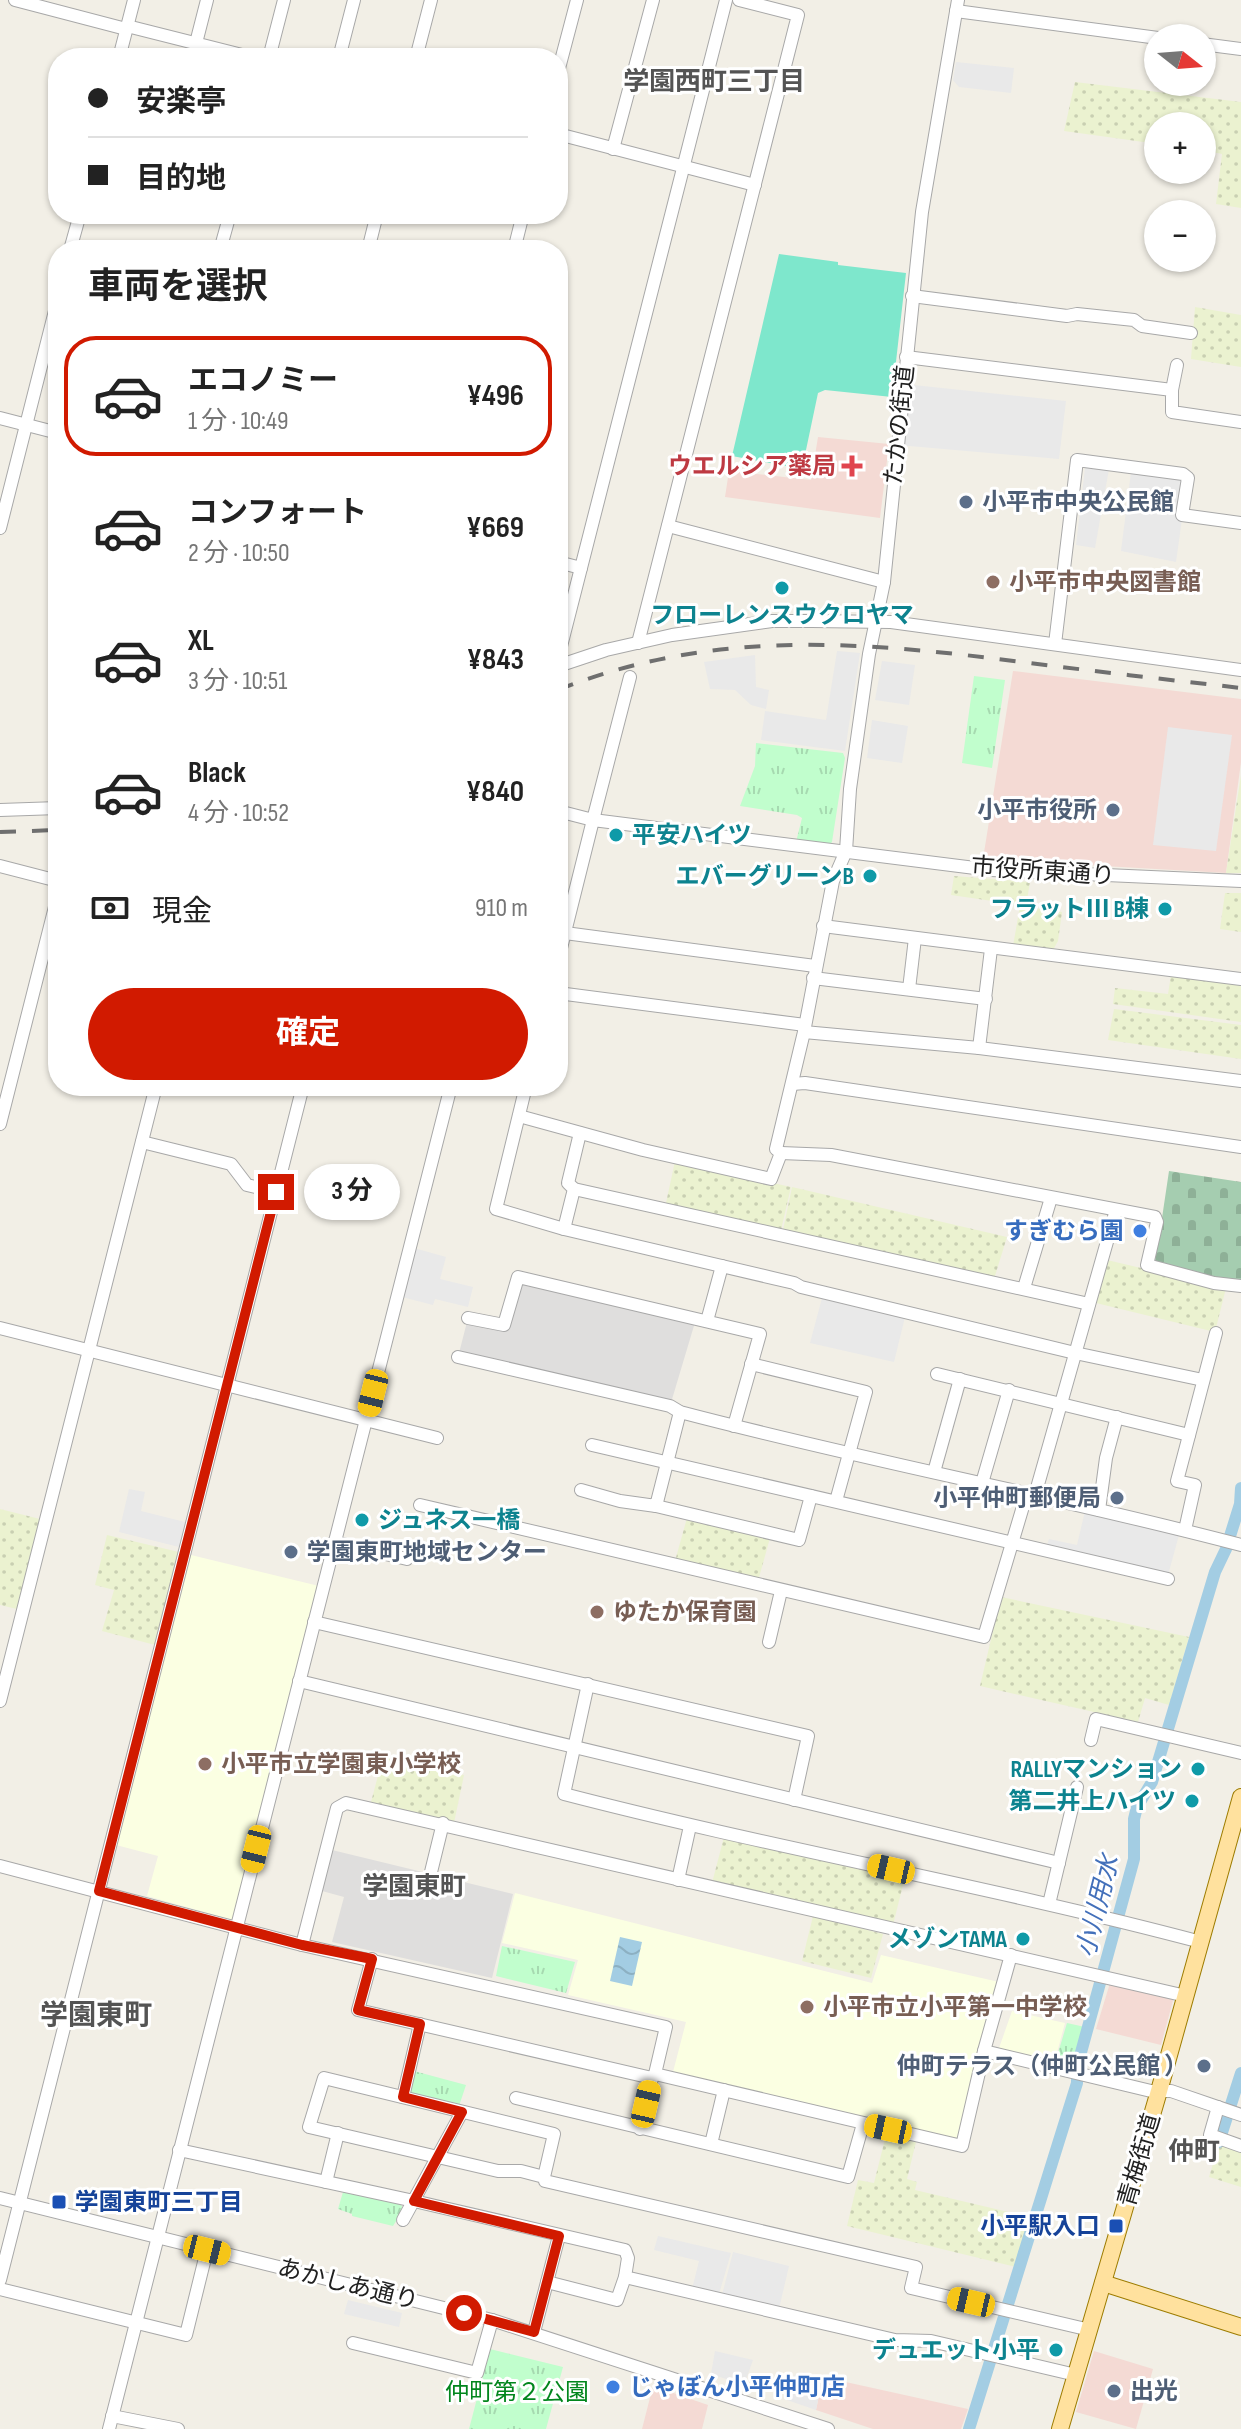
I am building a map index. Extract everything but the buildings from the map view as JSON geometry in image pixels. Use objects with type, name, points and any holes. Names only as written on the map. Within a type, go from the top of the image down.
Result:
[{"type":"main road","name":"青梅街道","points":[[1060,2429],[1241,1797]]},
{"type":"main road","points":[[1103,2283],[1241,2327]]},
{"type":"street","points":[[15,0],[215,48]]},
{"type":"street","points":[[122,48],[134,0]]},
{"type":"street","points":[[196,43],[207,0]]},
{"type":"street","points":[[272,48],[284,0]]},
{"type":"street","points":[[342,48],[354,0]]},
{"type":"street","points":[[419,48],[431,0]]},
{"type":"street","points":[[564,48],[577,0]]},
{"type":"street","points":[[613,149],[653,0]]},
{"type":"street","points":[[568,619],[726,0]]},
{"type":"street","points":[[638,643],[798,15],[762,3],[739,0]]},
{"type":"street","points":[[957,6],[1144,36]]},
{"type":"street","name":"たかの街道","points":[[781,1153],[776,1149],[804,1029],[823,926],[833,881],[846,851],[850,789],[869,654],[884,582],[924,193],[957,6]]},
{"type":"street","points":[[1216,46],[1241,49]]},
{"type":"street","points":[[568,137],[755,185]]},
{"type":"street","points":[[912,296],[1067,316],[1077,314],[1134,320],[1142,326],[1191,333]]},
{"type":"street","points":[[0,528],[48,338]]},
{"type":"street","points":[[906,357],[1172,390]]},
{"type":"street","points":[[1177,365],[1172,412],[1241,422]]},
{"type":"street","points":[[0,418],[48,430]]},
{"type":"street","points":[[1055,644],[1077,460],[1183,474],[1188,478],[1182,515],[1241,523]]},
{"type":"street","points":[[668,526],[884,582]]},
{"type":"street","points":[[568,565],[581,568]]},
{"type":"street","points":[[568,663],[638,643],[725,626],[772,621],[891,622],[1241,670]]},
{"type":"street","points":[[568,921],[630,677]]},
{"type":"street","points":[[0,810],[48,808]]},
{"type":"street","name":"市役所東通り","points":[[568,814],[593,820],[991,870],[1241,881]]},
{"type":"street","points":[[0,866],[48,878]]},
{"type":"street","points":[[568,900],[573,901]]},
{"type":"street","points":[[823,926],[1241,979]]},
{"type":"street","points":[[568,933],[986,999]]},
{"type":"street","points":[[0,1124],[48,934]]},
{"type":"street","points":[[909,989],[915,938]]},
{"type":"street","points":[[979,1048],[991,949]]},
{"type":"street","points":[[568,994],[804,1029],[1241,1081]]},
{"type":"street","points":[[792,1084],[805,1083],[1241,1147]]},
{"type":"street","points":[[0,1701],[154,1096]]},
{"type":"street","points":[[0,2280],[300,1096]]},
{"type":"street","points":[[109,2429],[448,1096]]},
{"type":"street","points":[[524,1096],[496,1209],[564,1229],[1075,1353],[1203,1380]]},
{"type":"street","points":[[519,1116],[771,1179],[781,1153],[831,1155],[1155,1217],[1157,1222],[1147,1265],[1214,1283],[1241,1286]]},
{"type":"street","points":[[580,1133],[568,1183],[574,1189],[1089,1304]]},
{"type":"street","points":[[142,1142],[231,1164],[247,1185],[276,1192]]},
{"type":"street","points":[[564,1229],[574,1189]]},
{"type":"street","points":[[1024,1288],[1051,1198]]},
{"type":"street","points":[[420,1505],[984,1637],[1013,1541],[1061,1403],[1116,1210]]},
{"type":"street","points":[[707,1321],[722,1266]]},
{"type":"street","points":[[468,1318],[504,1325],[518,1277],[760,1334],[734,1426]]},
{"type":"street","points":[[0,1328],[437,1438]]},
{"type":"street","points":[[1185,1530],[1195,1485],[1177,1481],[1216,1333]]},
{"type":"street","points":[[458,1357],[670,1406],[680,1412],[849,1454],[1232,1542]]},
{"type":"street","points":[[751,1364],[866,1392],[836,1501]]},
{"type":"street","points":[[937,1374],[1189,1435]]},
{"type":"street","points":[[934,1472],[960,1379]]},
{"type":"street","points":[[982,1483],[1009,1390]]},
{"type":"street","points":[[656,1506],[680,1412]]},
{"type":"street","points":[[1099,1510],[1106,1458],[1117,1417]]},
{"type":"street","points":[[592,1445],[1168,1579]]},
{"type":"street","points":[[581,1490],[799,1540],[811,1496]]},
{"type":"street","points":[[334,1542],[407,1559]]},
{"type":"street","points":[[769,1642],[781,1591]]},
{"type":"street","points":[[314,1622],[808,1736],[794,1800]]},
{"type":"street","points":[[299,1681],[1059,1863]]},
{"type":"street","points":[[588,1684],[564,1794],[690,1826],[1049,1904],[1201,1942]]},
{"type":"street","points":[[1091,1740],[1096,1719],[1241,1753]]},
{"type":"street","points":[[1049,1904],[1077,1787]]},
{"type":"street","points":[[302,1945],[337,1808],[346,1803],[1186,1996]]},
{"type":"street","points":[[431,1872],[443,1823]]},
{"type":"street","points":[[678,1880],[690,1826]]},
{"type":"street","points":[[0,1866],[302,1945],[666,2027],[640,2129]]},
{"type":"street","points":[[372,1959],[358,2010],[962,2146],[1011,1955]]},
{"type":"street","points":[[403,2097],[420,2024]]},
{"type":"street","points":[[984,2051],[1151,2091],[1171,2091],[1238,2114]]},
{"type":"street","points":[[554,2134],[324,2078],[309,2127],[498,2171],[521,2171],[544,2177],[545,2181],[916,2267],[911,2288],[1090,2330]]},
{"type":"street","points":[[711,2144],[724,2090]]},
{"type":"street","points":[[516,2098],[848,2177],[863,2124]]},
{"type":"street","points":[[544,2177],[561,2108]]},
{"type":"street","points":[[1220,2108],[1210,2135],[1241,2146]]},
{"type":"street","points":[[403,2220],[462,2112]]},
{"type":"street","points":[[326,2182],[338,2133]]},
{"type":"street","points":[[179,2150],[625,2250],[628,2258],[617,2300],[547,2282]]},
{"type":"street","name":"あかしあ通り","points":[[0,2198],[492,2320],[828,2429]]},
{"type":"street","points":[[534,2332],[559,2236]]},
{"type":"street","points":[[0,2289],[186,2335],[207,2250]]},
{"type":"street","points":[[625,2277],[895,2340],[931,2341],[1076,2375]]},
{"type":"street","points":[[353,2343],[477,2373],[492,2320]]},
{"type":"street","points":[[112,2416],[178,2429]]},
{"type":"shaded area","points":[[956,62],[1014,68],[1011,93],[959,87],[953,80]]},
{"type":"shaded area","points":[[1075,82],[1144,90],[1144,96],[1191,96],[1241,102],[1241,208],[1216,204],[1222,154],[1216,153],[1216,112],[1144,112],[1144,142],[1064,131]]},
{"type":"shaded area","points":[[1195,307],[1241,315],[1241,367],[1191,359]]},
{"type":"shaded area","points":[[904,384],[1066,401],[1059,459],[897,445]]},
{"type":"shaded area","points":[[818,437],[889,444],[880,518],[725,497],[729,471],[811,480]]},
{"type":"shaded area","points":[[1087,466],[1109,469],[1095,548],[1076,545]]},
{"type":"shaded area","points":[[1131,472],[1183,480],[1176,562],[1121,551]]},
{"type":"shaded area","points":[[837,651],[860,653],[845,751],[761,740],[765,711],[826,720]]},
{"type":"shaded area","points":[[755,655],[756,687],[769,690],[766,709],[751,705],[735,690],[710,689],[704,662]]},
{"type":"shaded area","points":[[882,661],[915,665],[909,705],[875,700]]},
{"type":"shaded area","name":"小平市役所","points":[[1013,671],[1241,699],[1241,762],[1226,873],[983,859]]},
{"type":"shaded area","points":[[872,720],[908,726],[902,763],[867,758]]},
{"type":"shaded area","points":[[1168,727],[1232,735],[1216,851],[1153,845]]},
{"type":"shaded area","points":[[1241,775],[1241,873],[1226,873]]},
{"type":"shaded area","points":[[954,876],[1030,882],[1026,906],[951,895]]},
{"type":"shaded area","points":[[1225,893],[1241,893],[1241,932],[1220,929]]},
{"type":"shaded area","points":[[1020,906],[1062,912],[1058,941],[1053,950],[1013,946]]},
{"type":"shaded area","points":[[1171,975],[1241,985],[1241,1022],[1113,1004],[1115,988],[1168,994]]},
{"type":"shaded area","points":[[1114,1009],[1241,1025],[1241,1059],[1108,1040]]},
{"type":"shaded area","points":[[675,1161],[791,1187],[781,1230],[666,1203]]},
{"type":"shaded area","points":[[792,1187],[1007,1237],[994,1279],[783,1230]]},
{"type":"shaded area","points":[[414,1248],[446,1257],[440,1279],[473,1287],[468,1307],[435,1299],[433,1305],[402,1297]]},
{"type":"shaded area","points":[[1107,1260],[1226,1288],[1215,1332],[1096,1303]]},
{"type":"shaded area","points":[[518,1277],[696,1319],[670,1406],[458,1357],[468,1318],[504,1325]]},
{"type":"shaded area","points":[[822,1298],[905,1317],[894,1362],[810,1343]]},
{"type":"shaded area","points":[[129,1489],[145,1492],[141,1511],[185,1522],[179,1547],[119,1532]]},
{"type":"shaded area","points":[[0,1509],[40,1519],[17,1609],[0,1605]]},
{"type":"shaded area","points":[[1085,1511],[1179,1535],[1168,1575],[1046,1548],[1049,1539],[1077,1545]]},
{"type":"shaded area","points":[[687,1518],[770,1538],[758,1581],[675,1561]]},
{"type":"shaded area","points":[[107,1535],[179,1552],[155,1645],[102,1631],[114,1590],[95,1585]]},
{"type":"shaded area","name":"小平市立学園東小学校","points":[[191,1555],[319,1586],[233,1920],[147,1896],[158,1856],[116,1845]]},
{"type":"shaded area","points":[[1001,1597],[1189,1637],[1169,1705],[1145,1698],[1138,1722],[980,1686]]},
{"type":"shaded area","points":[[383,1757],[464,1775],[454,1823],[371,1802]]},
{"type":"shaded area","points":[[724,1837],[905,1877],[893,1925],[712,1883]]},
{"type":"shaded area","points":[[332,1850],[513,1894],[492,1978],[332,1942],[344,1897],[322,1891]]},
{"type":"shaded area","name":"小平市立小平第一中学校","points":[[515,1893],[872,1983],[881,1955],[999,1982],[959,2139],[673,2072],[686,2022],[568,1995],[578,1960],[502,1943]]},
{"type":"shaded area","points":[[813,1916],[883,1934],[871,1978],[802,1961]]},
{"type":"shaded area","points":[[1110,1983],[1174,1997],[1161,2045],[1096,2029]]},
{"type":"shaded area","points":[[1012,2011],[1065,2023],[1054,2064],[998,2051]]},
{"type":"shaded area","points":[[886,2135],[916,2142],[907,2179],[917,2182],[915,2190],[1030,2217],[1016,2267],[847,2226],[858,2180],[874,2183]]},
{"type":"shaded area","points":[[1219,2144],[1241,2151],[1241,2187],[1209,2177]]},
{"type":"shaded area","points":[[658,2236],[731,2253],[719,2294],[692,2289],[699,2261],[654,2250]]},
{"type":"shaded area","points":[[733,2252],[789,2266],[779,2309],[722,2295]]},
{"type":"shaded area","points":[[348,2300],[402,2313],[399,2327],[344,2314]]},
{"type":"shaded area","points":[[715,2351],[753,2360],[744,2385],[711,2374]]},
{"type":"shaded area","points":[[1094,2351],[1153,2369],[1136,2429],[1076,2412]]},
{"type":"shaded area","points":[[803,2372],[823,2377],[816,2410],[787,2400],[795,2374],[801,2376]]},
{"type":"shaded area","points":[[823,2377],[968,2409],[961,2429],[873,2429],[816,2410]]},
{"type":"shaded area","points":[[653,2386],[708,2405],[702,2429],[642,2429]]},
{"type":"green space","points":[[779,254],[906,273],[892,397],[825,390],[818,393],[802,469],[732,456]]},
{"type":"green space","points":[[974,676],[1005,680],[992,768],[962,763]]},
{"type":"green space","points":[[756,743],[843,753],[845,758],[832,842],[827,847],[796,842],[802,818],[797,815],[740,806],[755,766]]},
{"type":"green space","points":[[1169,1171],[1241,1182],[1241,1283],[1151,1264]]},
{"type":"green space","points":[[502,1946],[575,1962],[566,1993],[496,1976]]},
{"type":"green space","points":[[1067,2023],[1085,2027],[1073,2068],[1055,2063]]},
{"type":"green space","points":[[414,2071],[466,2085],[459,2106],[413,2096],[409,2089]]},
{"type":"green space","points":[[343,2192],[401,2204],[403,2210],[393,2226],[352,2216],[338,2209]]},
{"type":"green space","name":"仲町第２公園","points":[[490,2349],[563,2367],[546,2429],[469,2429]]},
{"type":"water","points":[[620,1937],[642,1942],[632,1986],[610,1981]]},
{"type":"waterway","name":"小川用水","points":[[969,2429],[1077,2083],[1077,2067],[1134,1859],[1137,1807],[1152,1782],[1215,1572],[1240,1504],[1241,1488]]},
{"type":"waterway","points":[[1219,2142],[1241,2073]]},
{"type":"railway","points":[[568,687],[617,670],[675,656],[734,648],[792,645],[910,650],[1241,688]]},
{"type":"railway","points":[[0,832],[48,830]]},
{"type":"place","name":"ウエルシア薬局","points":[[852,466]]},
{"type":"place","name":"小平市中央公民館","points":[[966,502]]},
{"type":"place","name":"小平市中央図書館","points":[[993,582]]},
{"type":"place","name":"フローレンスウクロヤマ","points":[[782,588]]},
{"type":"place","name":"小平市役所","points":[[1113,810]]},
{"type":"place","name":"平安ハイツ","points":[[616,835]]},
{"type":"place","name":"エバーグリーンB","points":[[870,876]]},
{"type":"place","name":"フラットⅢ B棟","points":[[1165,909]]},
{"type":"place","name":"すぎむら園","points":[[1140,1231]]},
{"type":"place","name":"小平仲町郵便局","points":[[1117,1498]]},
{"type":"place","name":"ジュネス一橋","points":[[362,1520]]},
{"type":"place","name":"学園東町地域センター","points":[[291,1552]]},
{"type":"place","name":"ゆたか保育園","points":[[597,1612]]},
{"type":"place","name":"小平市立学園東小学校","points":[[205,1764]]},
{"type":"place","name":"RALLYマンション","points":[[1198,1769]]},
{"type":"place","name":"第二井上ハイツ","points":[[1192,1801]]},
{"type":"place","name":"メゾンTAMA","points":[[1023,1939]]},
{"type":"place","name":"小平市立小平第一中学校","points":[[807,2007]]},
{"type":"place","name":"仲町テラス（仲町公民館 ）","points":[[1204,2066]]},
{"type":"place","name":"学園東町三丁目","points":[[59,2202]]},
{"type":"place","name":"小平駅入口","points":[[1116,2226]]},
{"type":"place","name":"デュエット小平","points":[[1056,2350]]},
{"type":"place","name":"じゃぼん小平仲町店","points":[[613,2387]]},
{"type":"place","name":"出光","points":[[1114,2391]]},
{"type":"district","name":"学園西町三丁目","points":[[714,81]]},
{"type":"district","name":"学園東町","points":[[414,1886]]},
{"type":"district","name":"学園東町","points":[[96,2014]]},
{"type":"district","name":"仲町","points":[[1194,2151]]},
{"type":"route","points":[[276,1192],[99,1891],[302,1945],[372,1959],[358,2010],[420,2024],[403,2097],[462,2112],[414,2201],[559,2236],[534,2332],[464,2313]]}]
